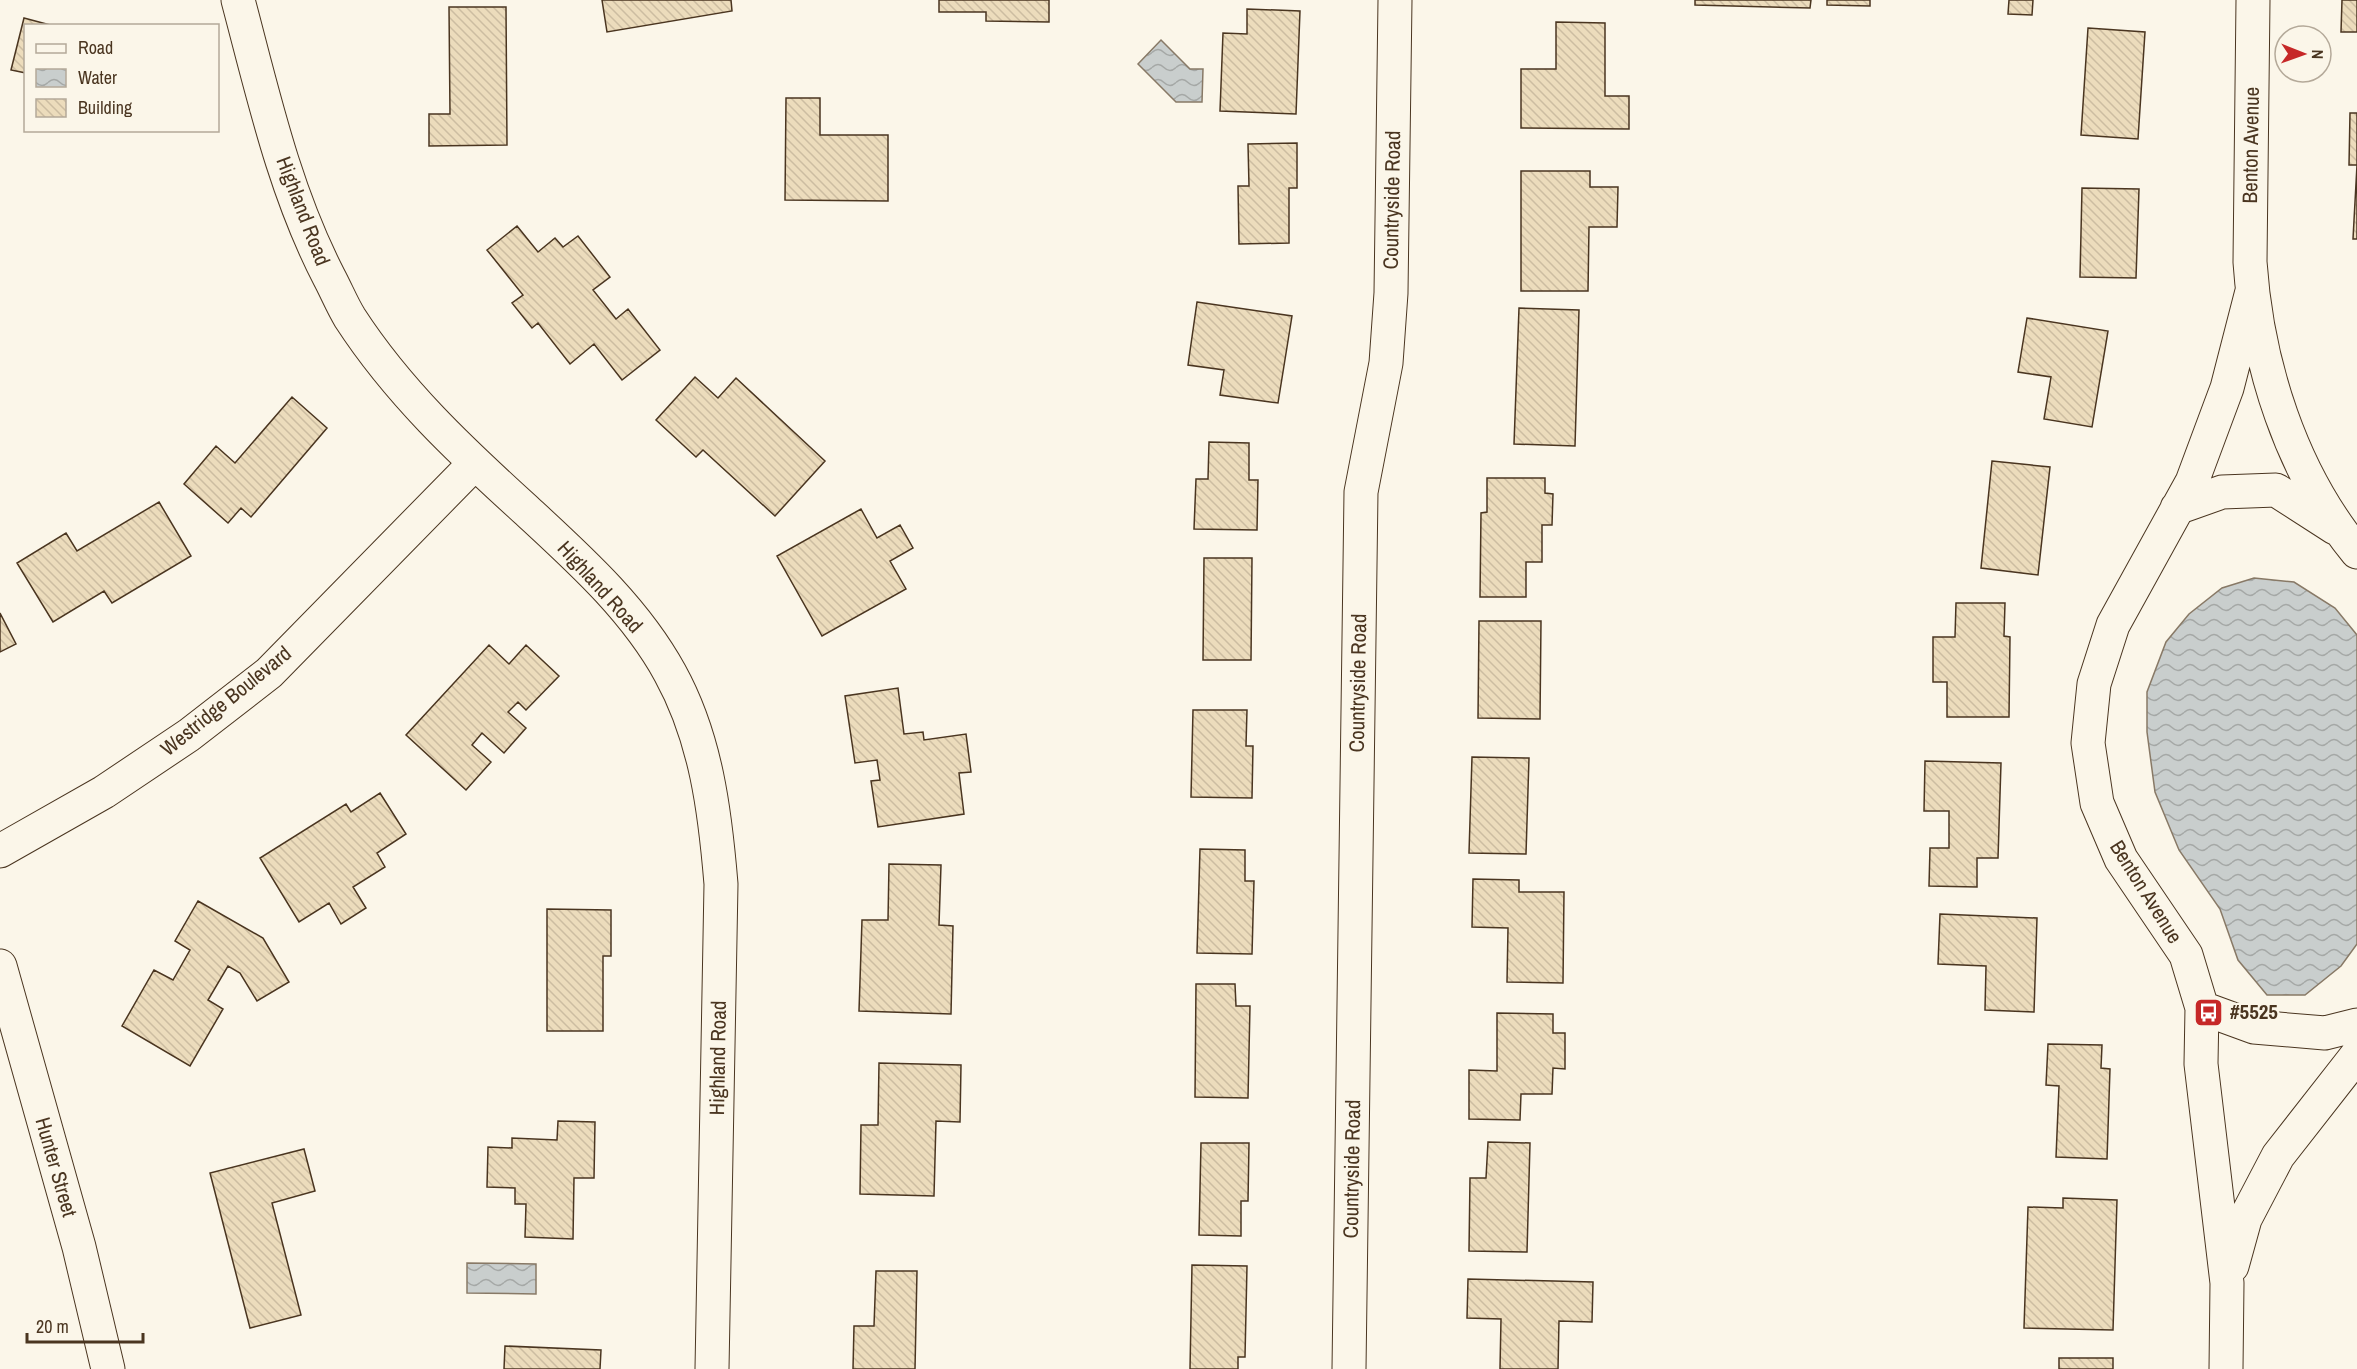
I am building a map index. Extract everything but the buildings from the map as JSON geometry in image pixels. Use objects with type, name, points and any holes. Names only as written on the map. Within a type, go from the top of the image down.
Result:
[{"type":"street","name":"Highland Road","points":[[238,0],[275,141],[306,232],[344,306],[407,395],[475,463],[579,559],[630,612],[670,673],[699,740],[715,810],[721,884],[712,1369]]},
{"type":"street","name":"Countryside Road","points":[[1349,1369],[1361,492],[1386,363],[1391,293],[1395,0]]},
{"type":"street","name":"Benton Avenue","points":[[2253,0],[2250,262],[2252,291],[2267,375],[2298,456],[2348,541]]},
{"type":"street","name":"Benton Avenue","points":[[2226,1369],[2227,1283],[2201,1064],[2202,1008],[2186,955],[2121,859],[2097,803],[2088,743],[2094,684],[2113,625],[2192,482],[2228,388],[2252,291]]},
{"type":"street","name":"Westridge Boulevard","points":[[0,851],[104,792],[189,735],[269,673],[475,463]]},
{"type":"street","name":"Benton Avenue","points":[[2177,508],[2222,492],[2276,490],[2348,541]]},
{"type":"street","name":"Hunter Street","points":[[0,966],[79,1247],[108,1369]]},
{"type":"street","points":[[2202,1008],[2254,1027],[2325,1033],[2357,1025]]},
{"type":"street","name":"Benton Avenue","points":[[2227,1283],[2245,1219],[2278,1156],[2357,1055]]},
{"type":"water","points":[[1161,40],[1190,69],[1203,69],[1202,102],[1176,102],[1138,64]]},
{"type":"water","points":[[2254,578],[2294,582],[2335,608],[2357,635],[2357,944],[2341,966],[2305,995],[2267,995],[2238,960],[2220,909],[2179,850],[2155,792],[2147,732],[2147,692],[2166,642],[2189,614],[2222,588]]},
{"type":"water","points":[[467,1263],[536,1264],[536,1294],[467,1293]]},
{"type":"place","name":"#5525","points":[[2209,1012]]}]
